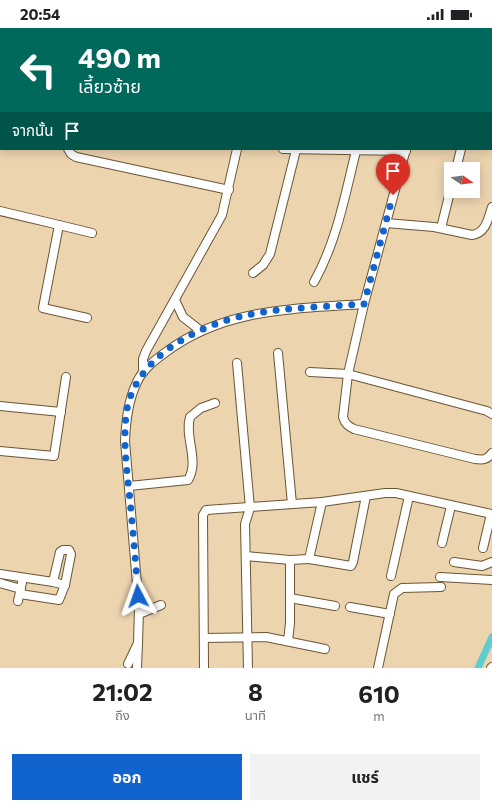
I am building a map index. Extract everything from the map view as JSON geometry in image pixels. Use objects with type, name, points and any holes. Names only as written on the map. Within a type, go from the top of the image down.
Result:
[{"type":"street","points":[[69,150],[71,154],[76,157],[229,190]]},
{"type":"street","points":[[143,373],[141,368],[142,359],[146,350],[222,215],[229,190],[236,150]]},
{"type":"street","points":[[253,273],[263,266],[270,254],[296,150],[406,150],[364,304],[348,374],[343,417],[348,426],[354,429],[475,459],[484,460],[489,458],[492,453]]},
{"type":"street","points":[[458,162],[461,150]]},
{"type":"street","points":[[314,282],[324,265],[332,241],[356,151]]},
{"type":"street","points":[[440,228],[448,198]]},
{"type":"street","points":[[386,223],[440,228],[472,235],[477,234],[484,229],[492,207]]},
{"type":"street","points":[[0,212],[92,233]]},
{"type":"street","points":[[59,225],[43,308],[87,318]]},
{"type":"street","points":[[175,300],[183,317],[201,331]]},
{"type":"street","points":[[137,667],[139,614],[125,442],[126,414],[131,398],[143,373],[155,360],[177,343],[224,321],[248,315],[364,304]]},
{"type":"street","points":[[278,353],[292,504]]},
{"type":"street","points":[[237,363],[250,508],[245,524],[248,668]]},
{"type":"street","points":[[310,372],[348,374],[486,411],[492,414]]},
{"type":"street","points":[[0,451],[54,456],[66,377]]},
{"type":"street","points":[[129,486],[188,480],[192,475],[193,466],[189,438],[190,417],[201,408],[215,403]]},
{"type":"street","points":[[0,406],[61,412]]},
{"type":"street","points":[[204,668],[204,513],[209,509],[250,508],[322,502],[385,493],[409,496],[492,514],[483,548]]},
{"type":"street","points":[[246,556],[290,560],[308,559],[351,566],[366,496]]},
{"type":"street","points":[[391,576],[409,496]]},
{"type":"street","points":[[308,559],[322,502]]},
{"type":"street","points":[[442,543],[451,506]]},
{"type":"street","points":[[0,583],[20,595],[57,601],[61,599],[65,585],[71,554],[69,550],[63,550],[60,552],[53,582]]},
{"type":"street","points":[[288,641],[290,560]]},
{"type":"street","points":[[454,562],[482,566],[492,562]]},
{"type":"street","points":[[0,574],[65,585]]},
{"type":"street","points":[[440,577],[492,580]]},
{"type":"street","points":[[20,595],[23,578]]},
{"type":"street","points":[[378,668],[396,590],[402,588],[440,587]]},
{"type":"street","points":[[290,598],[335,606]]},
{"type":"street","points":[[139,614],[161,605]]},
{"type":"street","points":[[350,607],[390,614]]},
{"type":"street","points":[[204,638],[247,636],[288,641],[325,649]]},
{"type":"street","points":[[128,664],[138,643]]},
{"type":"waterway","points":[[478,668],[492,637]]},
{"type":"route","points":[[138,596],[125,442],[126,414],[137,381],[155,360],[177,343],[224,321],[274,311],[364,304],[393,195]]}]
